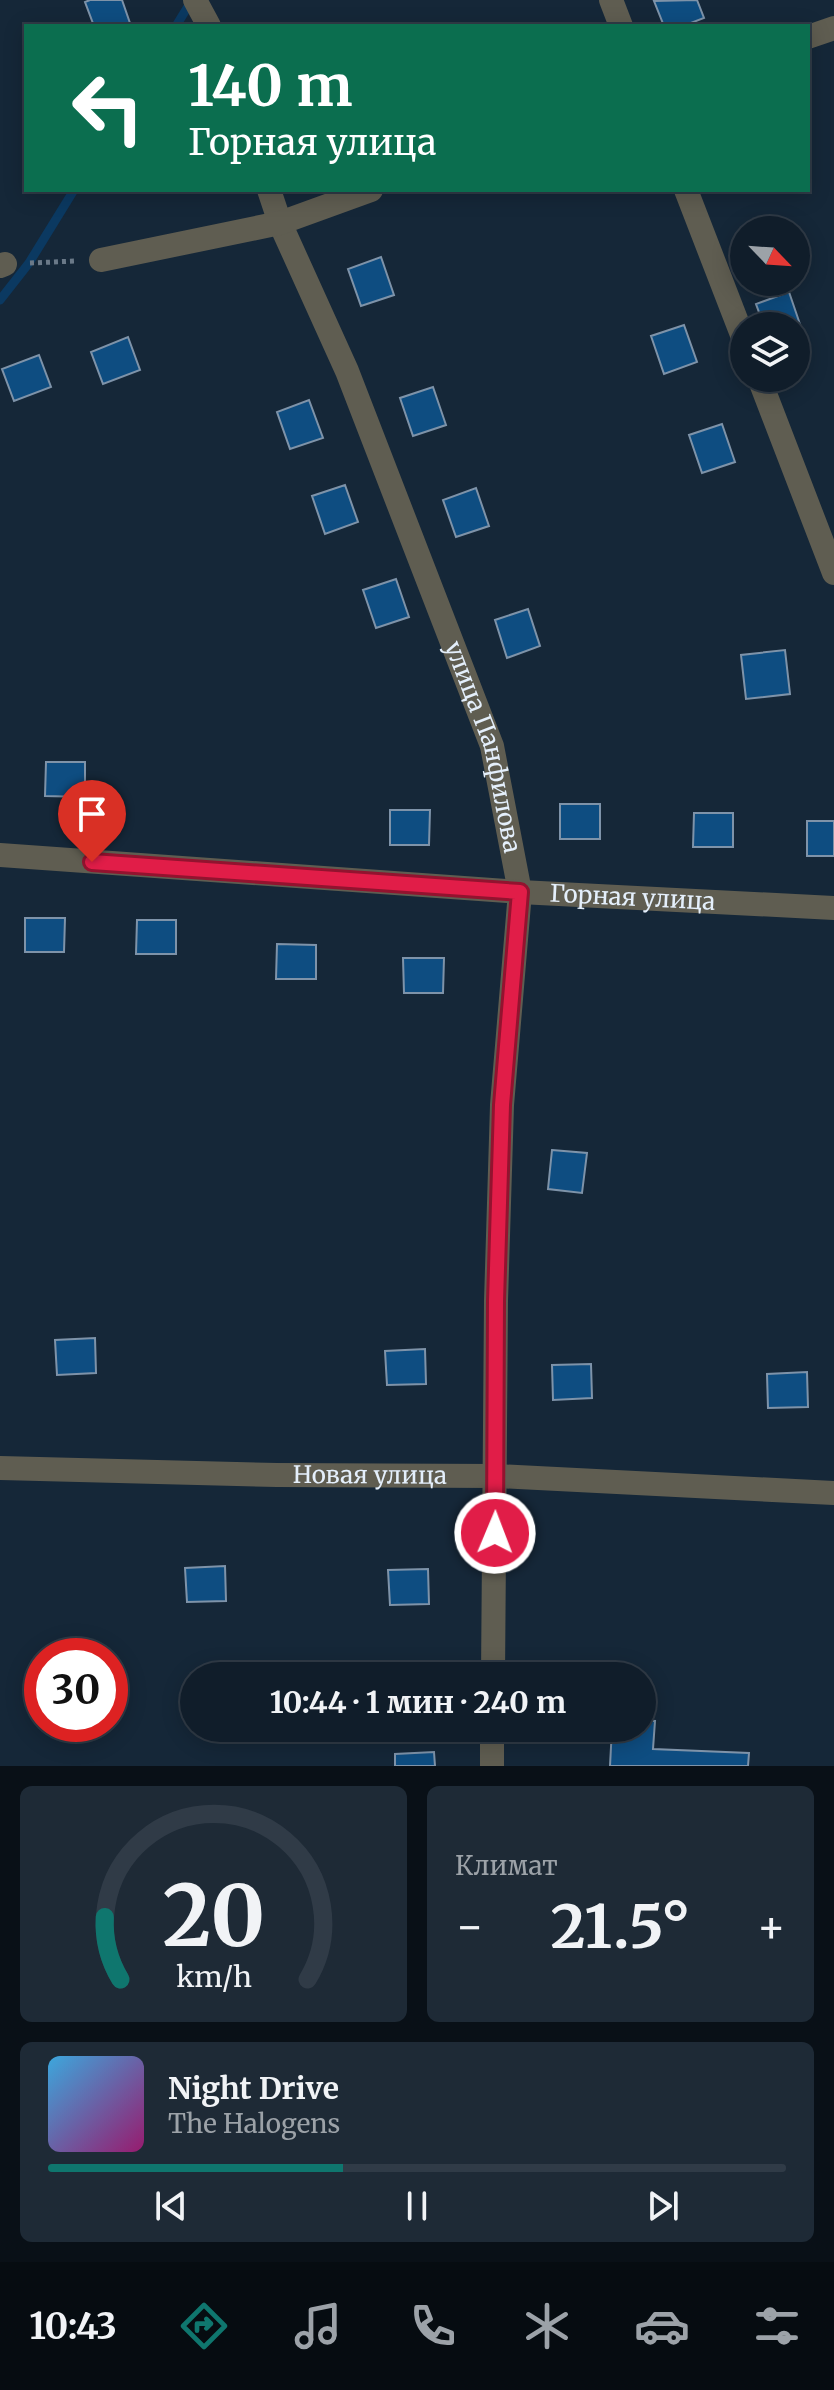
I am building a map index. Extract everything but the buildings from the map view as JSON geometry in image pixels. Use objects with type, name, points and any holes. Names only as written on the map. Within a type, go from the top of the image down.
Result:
[{"type":"street","points":[[195,0],[208,24]]},
{"type":"street","points":[[611,0],[620,24]]},
{"type":"street","points":[[810,36],[834,28]]},
{"type":"street","name":"улица Панфилова","points":[[270,192],[280,223],[347,371],[492,746],[520,892],[502,1105],[496,1301],[493,1662]]},
{"type":"street","points":[[101,260],[280,223],[365,192]]},
{"type":"street","points":[[687,192],[733,312]]},
{"type":"street","points":[[764,392],[834,573]]},
{"type":"street","name":"Горная улица","points":[[0,855],[520,892],[834,908]]},
{"type":"street","name":"Новая улица","points":[[0,1468],[277,1475],[496,1476],[834,1493]]},
{"type":"street","points":[[492,1742],[492,1766]]},
{"type":"path","points":[[2,265],[101,260]]},
{"type":"waterway","points":[[177,24],[192,0]]},
{"type":"waterway","points":[[0,300],[29,263],[73,192]]},
{"type":"route","points":[[92,862],[520,892],[502,1105],[496,1301],[495,1533]]}]
